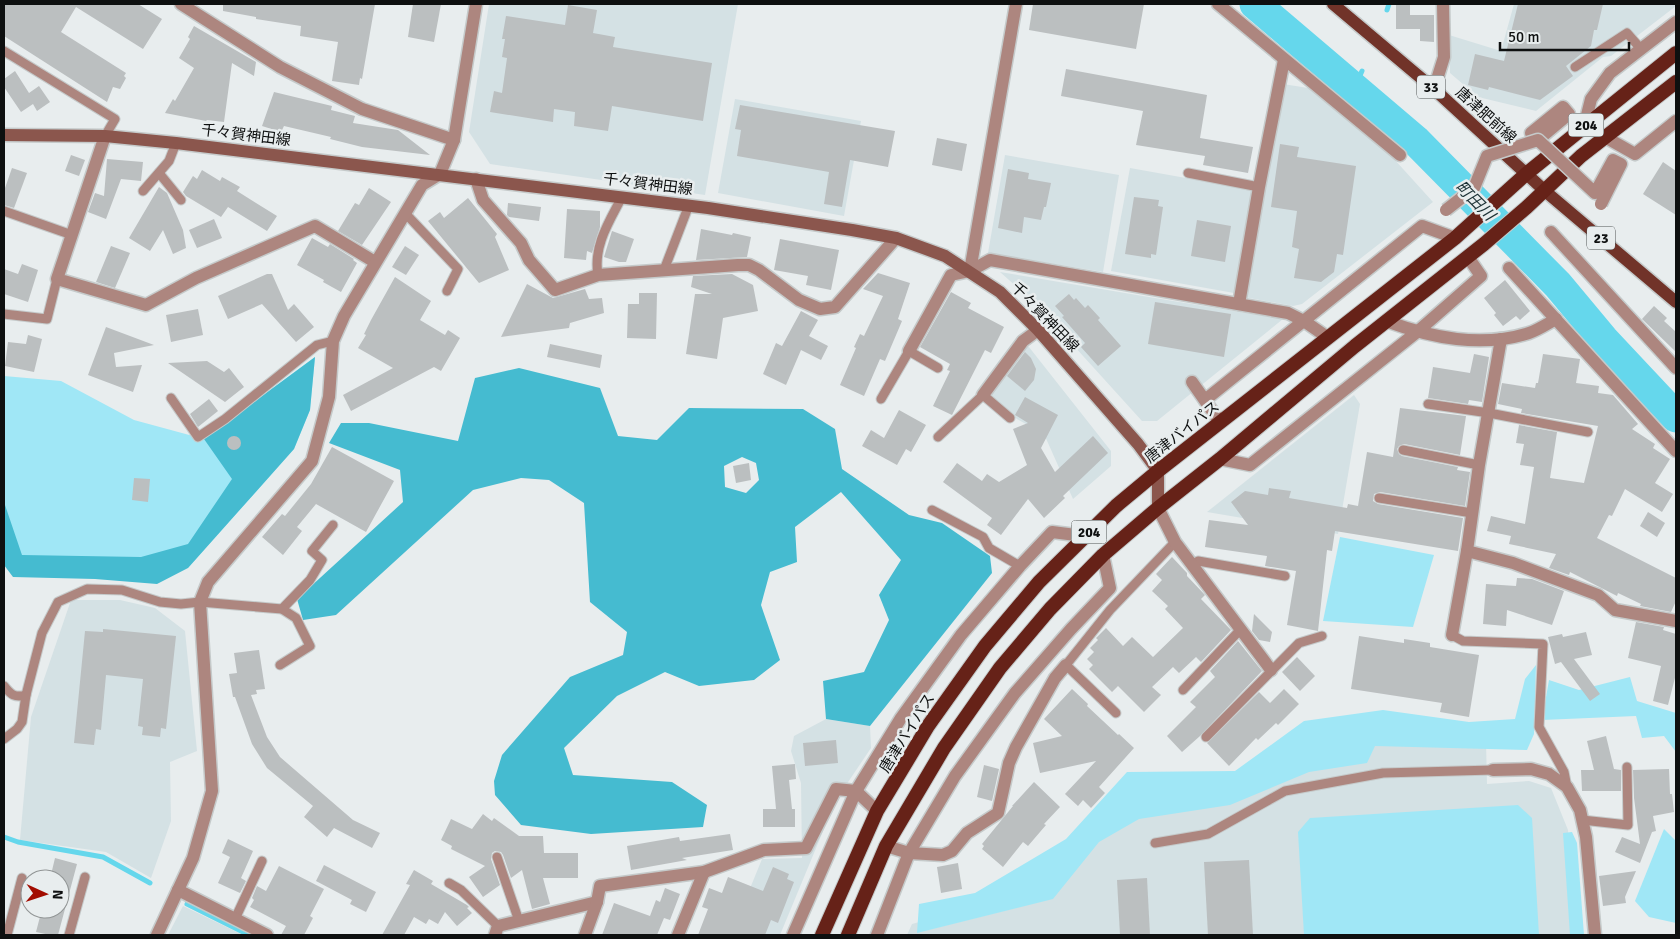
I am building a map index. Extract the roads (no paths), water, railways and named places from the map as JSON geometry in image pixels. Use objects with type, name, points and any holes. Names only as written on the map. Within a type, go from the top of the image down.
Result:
[{"type":"highway","name":"唐津バイパス","points":[[822,935],[877,811],[928,726],[986,646],[1039,582],[1084,536],[1158,471],[1455,238],[1496,199],[1676,53]]},
{"type":"highway","name":"204","points":[[848,935],[886,846],[944,748],[1000,668],[1050,609],[1103,555],[1158,508],[1220,459],[1355,346],[1484,244],[1519,214],[1580,156],[1676,82]]},
{"type":"main road","name":"唐津肥前線","points":[[1333,4],[1434,89],[1526,174]]},
{"type":"main road","name":"千々賀神田線","points":[[4,135],[105,136],[176,143],[690,205],[896,238],[946,256],[1000,292],[1038,330],[1138,444],[1158,471]]},
{"type":"main road","name":"23","points":[[1526,174],[1676,302]]},
{"type":"main road","points":[[1158,471],[1158,508]]},
{"type":"street","points":[[181,4],[195,8],[280,67],[362,109],[454,140]]},
{"type":"street","points":[[157,935],[193,858],[212,791],[200,602],[208,582],[312,460],[328,397],[333,341],[344,316],[422,185],[440,174],[454,140],[476,4]]},
{"type":"street","points":[[970,271],[1016,4]]},
{"type":"street","points":[[1218,4],[1400,155]]},
{"type":"street","points":[[1434,89],[1444,57],[1443,4]]},
{"type":"street","points":[[1584,126],[1591,99],[1610,73],[1676,22]]},
{"type":"street","points":[[1239,304],[1259,187],[1284,60]]},
{"type":"street","points":[[1606,137],[1635,154],[1676,121]]},
{"type":"street","points":[[105,136],[57,279],[146,306],[196,278],[315,226],[375,262]]},
{"type":"street","points":[[1446,210],[1474,188],[1486,156],[1535,136],[1595,193],[1613,160],[1621,164],[1600,204]]},
{"type":"street","points":[[476,179],[483,200],[522,243],[529,260],[555,290],[598,276],[749,265],[759,270],[799,300],[820,310],[835,307],[896,238]]},
{"type":"street","points":[[1205,400],[1422,226],[1455,238]]},
{"type":"street","points":[[1551,232],[1676,368]]},
{"type":"street","points":[[1220,459],[1250,465],[1417,332],[1481,276],[1468,257]]},
{"type":"street","points":[[909,351],[951,275],[970,271],[990,260],[1288,313],[1304,321],[1327,337]]},
{"type":"street","points":[[1509,268],[1676,451]]},
{"type":"street","points":[[1386,321],[1417,332],[1462,340],[1501,339],[1530,332],[1556,319]]},
{"type":"street","points":[[983,395],[1023,341],[1038,330]]},
{"type":"street","points":[[1452,635],[1501,339]]},
{"type":"street","points":[[1192,382],[1220,422]]},
{"type":"street","points":[[1158,508],[1176,542],[1271,670]]},
{"type":"street","points":[[792,935],[856,791],[906,710],[961,635],[1052,532],[1084,536]]},
{"type":"street","points":[[1467,551],[1521,566],[1598,595],[1615,610],[1676,621]]},
{"type":"street","points":[[877,935],[909,853],[955,776],[1015,693],[1071,628],[1110,588],[1103,555]]},
{"type":"street","points":[[886,846],[909,853],[943,855],[952,851],[966,833],[998,813],[1010,763],[1016,747],[1055,678],[1066,665]]},
{"type":"street","points":[[1493,770],[1531,769],[1549,774],[1566,787],[1580,810],[1586,837],[1595,935]]},
{"type":"street","points":[[585,935],[597,902],[600,886],[704,872],[764,850],[806,848],[836,789],[856,791],[877,811]]},
{"type":"street","points":[[678,935],[704,872]]},
{"type":"street","points":[[178,890],[267,935]]},
{"type":"street","points":[[496,931],[519,921],[597,902]]},
{"type":"lane","points":[[1576,67],[1627,33],[1641,50]]},
{"type":"lane","points":[[4,51],[115,120],[105,136]]},
{"type":"lane","points":[[143,191],[169,160],[176,143]]},
{"type":"lane","points":[[158,173],[181,200]]},
{"type":"lane","points":[[1188,173],[1259,187]]},
{"type":"lane","points":[[598,276],[596,263],[598,248],[622,197]]},
{"type":"lane","points":[[664,270],[690,205]]},
{"type":"lane","points":[[4,211],[72,235]]},
{"type":"lane","points":[[405,212],[458,269],[447,291]]},
{"type":"lane","points":[[4,314],[47,319],[57,279]]},
{"type":"lane","points":[[171,398],[198,437],[317,346],[333,341]]},
{"type":"lane","points":[[881,399],[909,351],[938,368]]},
{"type":"lane","points":[[938,437],[983,395],[1010,418]]},
{"type":"lane","points":[[1428,404],[1489,413],[1588,432]]},
{"type":"lane","points":[[1403,450],[1479,465]]},
{"type":"lane","points":[[1379,498],[1472,514]]},
{"type":"lane","points":[[932,510],[983,536],[989,548],[1020,566]]},
{"type":"lane","points":[[282,609],[310,580],[322,560],[312,551],[333,525]]},
{"type":"lane","points":[[1116,713],[1066,665],[1110,610],[1176,542]]},
{"type":"lane","points":[[1192,564],[1198,561],[1285,576]]},
{"type":"lane","points":[[4,739],[17,729],[22,722],[26,695],[42,633],[58,602],[87,589],[122,590],[160,602],[181,604],[200,602],[282,609],[296,618],[310,646],[280,665]]},
{"type":"lane","points":[[1183,690],[1241,629]]},
{"type":"lane","points":[[1452,635],[1463,641],[1543,644],[1539,727],[1564,772],[1566,787]]},
{"type":"lane","points":[[1206,737],[1299,643],[1322,636]]},
{"type":"lane","points":[[4,686],[10,694],[18,697],[26,695]]},
{"type":"lane","points":[[1582,820],[1628,825],[1627,767]]},
{"type":"lane","points":[[1155,843],[1208,834],[1286,791],[1383,773],[1493,770]]},
{"type":"lane","points":[[497,857],[519,921]]},
{"type":"lane","points":[[235,919],[262,861]]},
{"type":"lane","points":[[69,935],[85,877]]},
{"type":"lane","points":[[449,883],[461,890],[496,931]]},
{"type":"lane","points":[[7,935],[20,886]]},
{"type":"waterway","name":"町田川","points":[[1255,4],[1415,140],[1558,285],[1603,339],[1676,417]]},
{"type":"waterway","points":[[1387,10],[1389,4]]},
{"type":"waterway","points":[[1354,89],[1362,71]]},
{"type":"waterway","points":[[4,837],[18,842],[103,857],[150,883]]},
{"type":"waterway","points":[[187,904],[249,935]]}]
